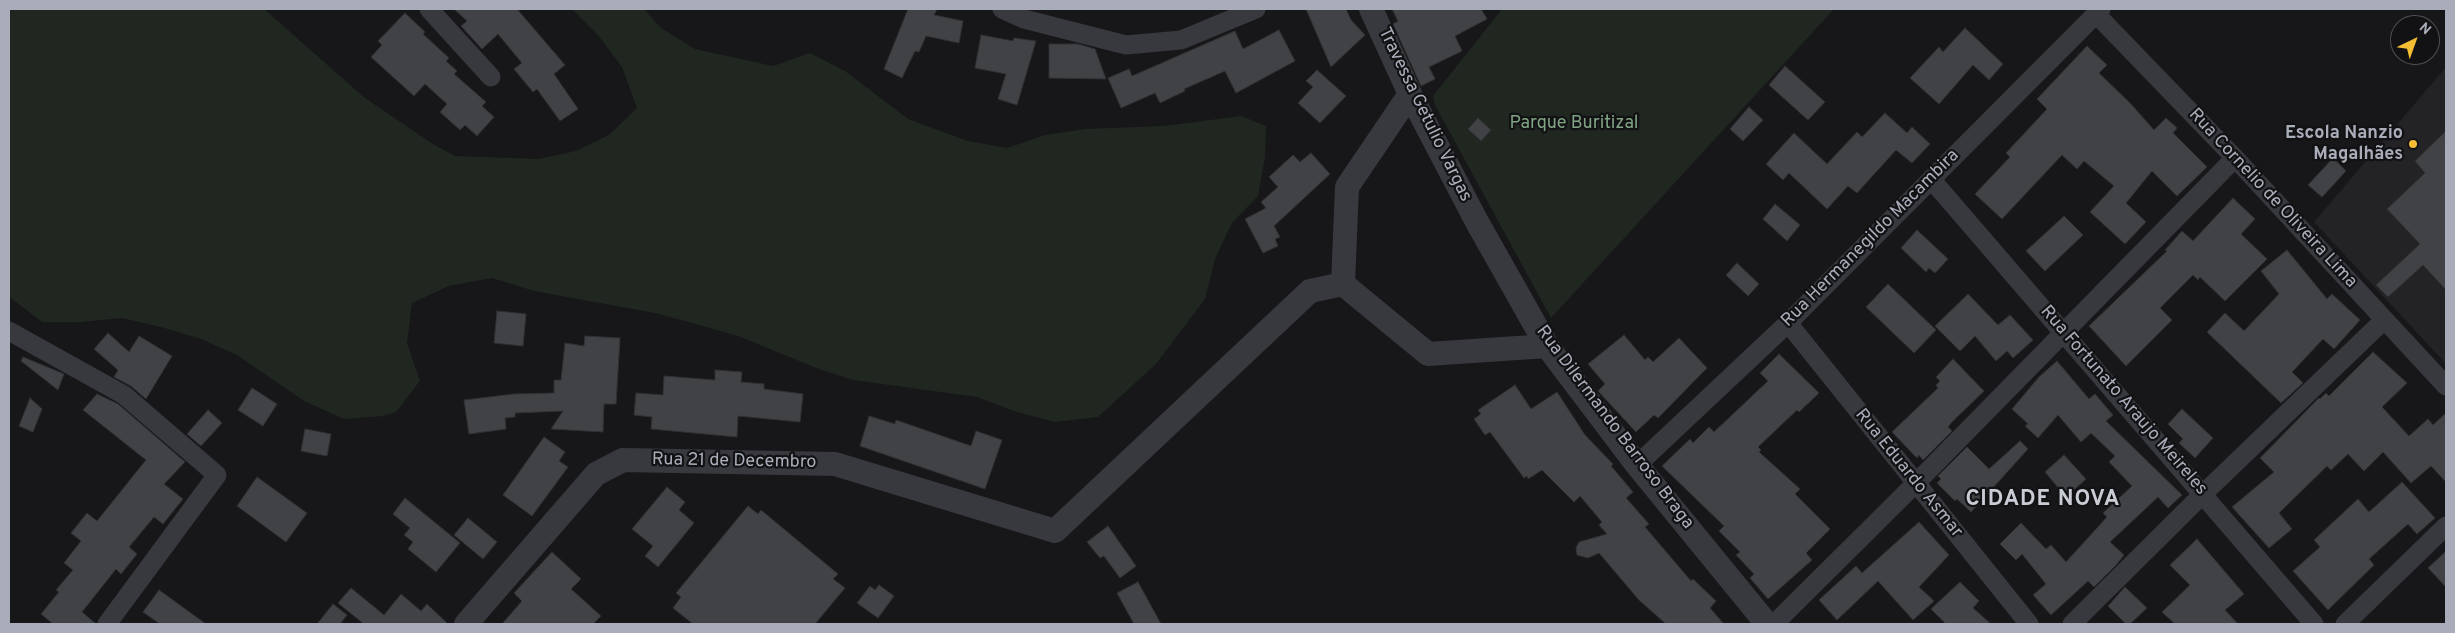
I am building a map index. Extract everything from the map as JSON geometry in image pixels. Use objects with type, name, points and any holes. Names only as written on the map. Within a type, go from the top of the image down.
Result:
[{"type":"street","points":[[429,9],[491,77]]},
{"type":"street","points":[[1002,9],[1024,19],[1126,44],[1181,40],[1256,9]]},
{"type":"street","name":"Travessa Getulio Vargas","points":[[1371,9],[1410,94],[1477,222]]},
{"type":"street","name":"Rua Cornelio de Oliveira Lima","points":[[2099,11],[2446,386]]},
{"type":"street","name":"Rua Hermanegildo Macambira","points":[[1637,465],[1788,323],[2099,11]]},
{"type":"street","points":[[1410,94],[1347,188],[1343,284],[1428,354],[1548,346]]},
{"type":"street","points":[[1774,624],[1916,483],[2235,158]]},
{"type":"street","name":"Rua Fortunato Araujo Meireles","points":[[1931,179],[2064,331],[2314,624]]},
{"type":"street","name":"Rua Dilermando Barroso Braga","points":[[1477,222],[1548,346],[1637,465],[1767,624]]},
{"type":"street","name":"Rua 21 de Decembro","points":[[466,624],[596,474],[623,460],[835,464],[1056,531],[1310,291],[1343,284]]},
{"type":"street","points":[[2072,624],[2203,494],[2384,320]]},
{"type":"street","name":"Rua Eduardo Asmar","points":[[1788,323],[2029,624]]},
{"type":"street","points":[[9,331],[124,395],[217,475],[107,624]]},
{"type":"street","points":[[2345,624],[2446,526]]},
{"type":"shaded area","name":"Escola Nanzio Magalhães","points":[[2446,67],[2446,364],[2314,222]]},
{"type":"green space","points":[[9,9],[264,9],[365,98],[433,144],[455,156],[538,159],[576,151],[609,135],[637,108],[622,67],[598,35],[572,9],[644,9],[661,28],[695,49],[773,66],[810,53],[845,71],[908,119],[968,141],[1007,148],[1045,135],[1085,129],[1164,126],[1241,116],[1266,126],[1265,157],[1258,196],[1232,223],[1215,259],[1205,299],[1156,364],[1098,417],[1055,422],[1017,412],[977,397],[853,380],[816,368],[741,337],[696,324],[655,313],[534,291],[492,278],[449,286],[412,303],[407,343],[420,381],[396,412],[383,416],[344,419],[304,401],[237,355],[201,339],[122,318],[81,322],[42,322],[11,298],[9,293]]},
{"type":"green space","name":"Parque Buritizal","points":[[1502,9],[1834,9],[1551,318],[1435,105],[1433,96]]},
{"type":"building","points":[[454,9],[517,9],[565,65],[554,74],[578,109],[560,121],[537,89],[533,92],[514,69],[522,63],[498,34],[482,49],[461,26],[467,21]]},
{"type":"building","points":[[908,9],[937,9],[934,15],[963,21],[959,43],[926,36],[919,52],[915,51],[902,78],[884,69]]},
{"type":"building","points":[[1306,9],[1346,9],[1351,20],[1365,35],[1331,67]]},
{"type":"building","points":[[1392,9],[1481,9],[1487,19],[1455,36],[1462,51],[1429,67],[1435,79],[1421,86],[1393,24],[1398,21]]},
{"type":"building","points":[[405,13],[425,32],[423,34],[449,58],[446,61],[457,71],[454,74],[486,102],[482,106],[494,117],[477,136],[465,125],[460,130],[440,112],[447,104],[425,84],[414,96],[371,57],[382,45],[378,41]]},
{"type":"building","points":[[1965,28],[2003,64],[1989,80],[1973,65],[1939,104],[1910,78],[1939,47],[1943,52]]},
{"type":"building","points":[[1279,30],[1295,61],[1236,93],[1225,71],[1184,89],[1185,91],[1160,103],[1155,93],[1121,108],[1108,78],[1129,69],[1132,76],[1235,31],[1243,49]]},
{"type":"building","points":[[981,35],[1013,41],[1014,38],[1036,41],[1017,105],[998,99],[1006,74],[975,68]]},
{"type":"building","points":[[1049,44],[1078,44],[1095,49],[1106,79],[1049,78]]},
{"type":"building","points":[[2087,46],[2107,65],[2099,73],[2131,104],[2154,130],[2166,118],[2177,128],[2173,133],[2207,167],[2177,196],[2152,171],[2126,203],[2146,222],[2125,244],[2090,212],[2114,186],[2084,161],[2077,169],[2062,155],[2002,219],[1975,194],[2010,157],[2006,153],[2047,109],[2037,99]]},
{"type":"building","points":[[1785,66],[1825,102],[1808,120],[1769,85]]},
{"type":"building","points":[[1317,70],[1346,96],[1320,123],[1298,103],[1313,87],[1306,81]]},
{"type":"building","points":[[1749,107],[1763,120],[1743,141],[1730,129]]},
{"type":"building","points":[[1885,113],[1907,133],[1912,127],[1930,144],[1912,163],[1896,150],[1857,193],[1848,186],[1827,209],[1789,173],[1783,180],[1766,164],[1794,133],[1827,164],[1857,132],[1862,137]]},
{"type":"building","points":[[1478,118],[1491,130],[1481,141],[1468,129]]},
{"type":"building","points":[[2446,131],[2446,290],[2423,265],[2388,297],[2376,285],[2420,244],[2387,209],[2425,173],[2415,161]]},
{"type":"building","points":[[1311,153],[1330,174],[1274,226],[1280,237],[1275,239],[1278,246],[1263,253],[1245,219],[1266,208],[1261,202],[1278,187],[1269,177],[1293,155],[1300,162]]},
{"type":"building","points":[[2333,158],[2346,171],[2322,197],[2308,185]]},
{"type":"building","points":[[2233,198],[2255,219],[2241,234],[2267,259],[2225,301],[2200,277],[2198,280],[2193,275],[2160,308],[2172,320],[2126,366],[2089,326],[2167,251],[2165,250],[2182,231],[2193,241]]},
{"type":"building","points":[[1775,204],[1800,225],[1787,241],[1763,219]]},
{"type":"building","points":[[2064,216],[2083,235],[2045,271],[2026,251]]},
{"type":"building","points":[[1917,230],[1948,259],[1935,273],[1929,268],[1926,272],[1901,248]]},
{"type":"building","points":[[2287,250],[2327,299],[2332,294],[2360,320],[2334,349],[2323,339],[2292,372],[2303,383],[2281,403],[2207,332],[2225,313],[2244,331],[2279,294],[2261,271]]},
{"type":"building","points":[[1737,263],[1759,284],[1748,296],[1726,275]]},
{"type":"building","points":[[1888,284],[1936,330],[1914,353],[1866,307]]},
{"type":"building","points":[[1968,294],[1998,325],[2010,315],[2033,340],[2013,358],[2007,351],[1996,361],[1975,336],[1960,351],[1935,326]]},
{"type":"building","points":[[497,311],[526,314],[523,346],[494,343]]},
{"type":"building","points":[[108,333],[129,352],[139,336],[172,356],[146,399],[131,386],[114,377],[118,370],[94,349]]},
{"type":"building","points":[[1624,335],[1645,360],[1648,357],[1653,362],[1679,338],[1707,368],[1658,418],[1654,415],[1636,432],[1598,391],[1605,384],[1588,364]]},
{"type":"building","points":[[585,336],[620,338],[616,404],[604,404],[603,432],[551,429],[563,411],[515,413],[515,417],[505,418],[506,429],[469,434],[464,400],[514,394],[554,393],[554,380],[561,380],[565,343],[584,346]]},
{"type":"building","points":[[2373,352],[2407,383],[2382,407],[2409,436],[2428,419],[2433,425],[2446,413],[2446,482],[2431,466],[2411,483],[2383,452],[2364,471],[2348,454],[2331,470],[2327,466],[2279,513],[2292,529],[2269,548],[2232,507],[2274,472],[2260,458],[2319,398],[2326,393],[2329,396]]},
{"type":"building","points":[[1779,354],[1819,393],[1799,412],[1797,410],[1758,447],[1761,450],[1759,452],[1800,489],[1795,494],[1830,529],[1806,553],[1812,560],[1768,599],[1750,578],[1754,574],[1736,555],[1740,552],[1719,531],[1724,526],[1662,466],[1690,439],[1693,443],[1709,427],[1714,432],[1768,381],[1760,373]]},
{"type":"building","points":[[23,357],[64,374],[58,390],[21,361]]},
{"type":"building","points":[[1953,359],[1984,391],[1951,423],[1948,427],[1952,431],[1923,460],[1919,455],[1917,458],[1892,432],[1938,388],[1936,385],[1940,381],[1936,377]]},
{"type":"building","points":[[2057,361],[2089,399],[2095,394],[2113,415],[2106,421],[2182,495],[2168,508],[2158,497],[2110,542],[2124,555],[2116,565],[2094,587],[2088,581],[2051,615],[2033,595],[2046,584],[2022,554],[2016,560],[2000,544],[2021,523],[2046,549],[2051,545],[2066,562],[2107,517],[2103,513],[2132,486],[2109,462],[2115,456],[2091,433],[2081,442],[2058,415],[2038,438],[2025,426],[2028,424],[2012,409],[2039,377]]},
{"type":"building","points":[[715,370],[742,372],[741,382],[764,384],[764,389],[803,394],[800,422],[738,416],[737,437],[651,429],[652,417],[634,415],[636,393],[663,395],[664,376],[715,380]]},
{"type":"building","points":[[1515,385],[1531,409],[1557,392],[1585,435],[1613,464],[1611,466],[1633,492],[1626,498],[1649,524],[1645,527],[1691,581],[1693,579],[1716,601],[1710,608],[1724,624],[1666,624],[1639,600],[1599,553],[1588,558],[1577,555],[1576,548],[1579,542],[1607,534],[1599,525],[1602,522],[1580,496],[1574,502],[1542,470],[1528,479],[1527,476],[1524,478],[1490,432],[1485,435],[1474,419],[1481,414],[1478,410]]},
{"type":"building","points":[[252,388],[277,404],[263,426],[238,410]]},
{"type":"building","points":[[97,394],[118,404],[185,462],[164,484],[183,499],[163,524],[154,517],[129,547],[137,554],[121,574],[116,569],[82,612],[96,624],[53,624],[41,614],[59,592],[56,590],[73,570],[64,563],[81,541],[71,533],[87,513],[97,521],[146,460],[83,410]]},
{"type":"building","points":[[30,398],[42,409],[33,432],[19,426]]},
{"type":"building","points":[[2182,409],[2213,438],[2195,458],[2179,443],[2183,439],[2168,424]]},
{"type":"building","points":[[208,410],[222,423],[201,446],[187,434]]},
{"type":"building","points":[[869,416],[895,424],[896,420],[971,446],[976,431],[1002,440],[985,489],[860,446]]},
{"type":"building","points":[[305,429],[331,434],[327,456],[301,451]]},
{"type":"building","points":[[544,437],[565,452],[559,461],[568,467],[532,516],[503,495]]},
{"type":"building","points":[[2020,441],[2028,449],[1971,512],[1957,499],[1955,501],[1937,483],[1941,479],[1938,476],[1967,447],[1989,469]]},
{"type":"building","points":[[2064,455],[2086,479],[2066,497],[2045,472]]},
{"type":"building","points":[[257,477],[307,513],[286,542],[237,506]]},
{"type":"building","points":[[2402,482],[2435,518],[2417,534],[2408,524],[2369,559],[2374,565],[2328,610],[2293,571],[2320,547],[2314,540],[2358,499],[2369,512]]},
{"type":"building","points":[[667,487],[685,502],[679,510],[694,523],[658,567],[645,556],[653,546],[632,529]]},
{"type":"building","points":[[405,498],[460,543],[436,572],[408,549],[413,542],[404,535],[410,528],[393,514]]},
{"type":"building","points":[[748,506],[758,514],[761,510],[838,574],[833,579],[845,588],[815,624],[693,624],[673,608],[681,597],[676,593]]},
{"type":"building","points":[[468,518],[497,542],[483,559],[454,535]]},
{"type":"building","points":[[1919,522],[1949,555],[1919,587],[1934,601],[1913,620],[1878,581],[1837,620],[1819,600],[1856,566],[1862,573]]},
{"type":"building","points":[[1108,526],[1136,566],[1120,578],[1104,556],[1100,558],[1087,542]]},
{"type":"building","points":[[2197,539],[2244,594],[2225,610],[2238,624],[2175,624],[2162,612],[2190,585],[2170,565]]},
{"type":"building","points":[[2446,551],[2446,587],[2428,568]]},
{"type":"building","points":[[552,552],[581,579],[571,589],[601,616],[593,624],[502,624],[522,601],[514,593]]},
{"type":"building","points":[[1138,582],[1161,624],[1134,624],[1117,593]]},
{"type":"building","points":[[1960,582],[1979,601],[1973,608],[1991,624],[1946,624],[1931,609]]},
{"type":"building","points":[[879,585],[894,596],[878,618],[857,603],[870,586],[875,590]]},
{"type":"building","points":[[2125,587],[2147,608],[2130,624],[2126,624],[2108,606]]},
{"type":"building","points":[[351,588],[384,615],[401,594],[421,611],[427,604],[448,624],[364,624],[338,603]]},
{"type":"building","points":[[159,590],[206,624],[160,624],[143,612]]},
{"type":"building","points":[[333,604],[347,615],[340,624],[317,624]]},
{"type":"place","name":"Escola Nanzio Magalhães","points":[[2413,144]]},
{"type":"district","name":"CIDADE NOVA","points":[[2043,501]]}]
